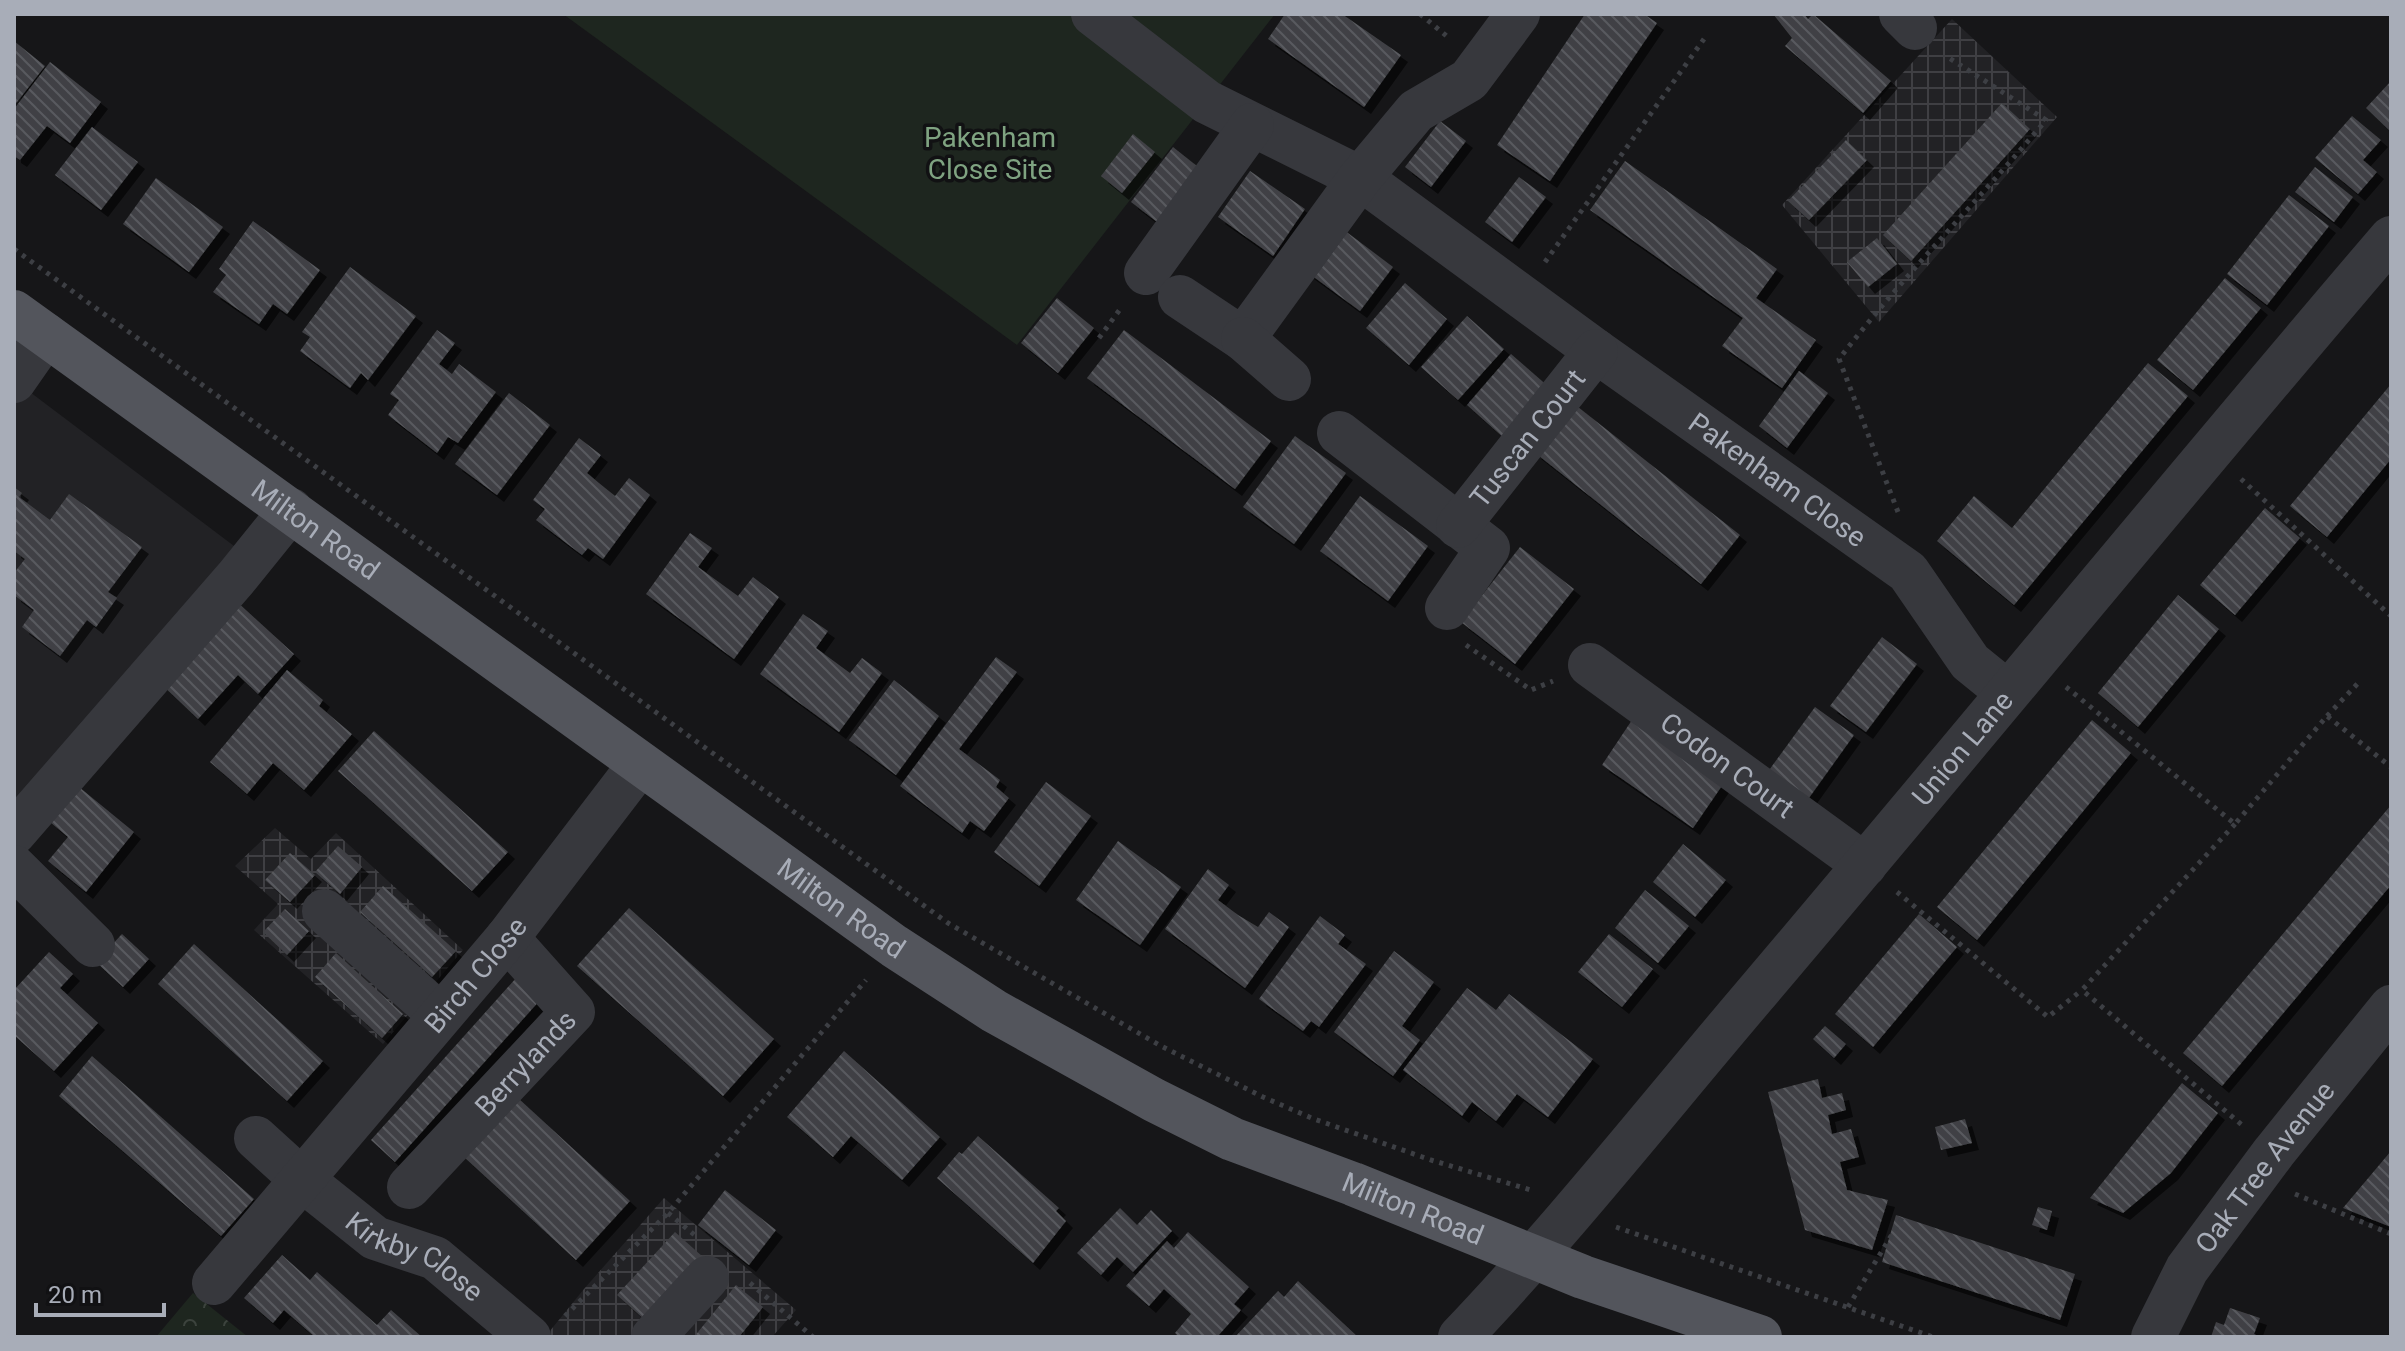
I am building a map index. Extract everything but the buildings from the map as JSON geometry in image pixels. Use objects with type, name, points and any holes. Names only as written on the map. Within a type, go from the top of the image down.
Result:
[{"type":"main road","name":"Milton Road","points":[[30,323],[894,946],[994,1011],[1232,1139],[1533,1257],[1760,1337]]},
{"type":"street","name":"Pakenham Close","points":[[1093,14],[1207,102],[1360,178],[1596,351],[1908,572],[1970,662],[2021,677]]},
{"type":"street","points":[[1243,339],[1360,178],[1416,111],[1469,80],[1518,14]]},
{"type":"street","points":[[1252,125],[1163,285],[1243,339],[1289,379]]},
{"type":"street","name":"Union Lane","points":[[1460,1337],[1533,1257],[2391,238]]},
{"type":"street","points":[[14,381],[30,323]]},
{"type":"street","name":"Tuscan Court","points":[[1458,526],[1596,351]]},
{"type":"street","name":"Tuscan Court","points":[[1339,433],[1488,548],[1447,608]]},
{"type":"street","points":[[14,833],[236,578],[291,510]]},
{"type":"street","name":"Codon Court","points":[[1590,665],[1865,865]]},
{"type":"street","name":"Birch Close","points":[[214,1283],[300,1178],[507,938],[640,764]]},
{"type":"street","points":[[14,867],[93,945]]},
{"type":"street","points":[[324,911],[440,1015]]},
{"type":"street","name":"Berrylands","points":[[409,1187],[573,1012],[507,938]]},
{"type":"street","name":"Oak Tree Avenue","points":[[2153,1337],[2187,1269],[2274,1152],[2391,1007]]},
{"type":"street","points":[[256,1138],[300,1178]]},
{"type":"street","name":"Kirkby Close","points":[[300,1178],[375,1238],[435,1258],[543,1331]]},
{"type":"street","points":[[653,1337],[707,1278]]},
{"type":"path","points":[[1908,21],[1952,61],[2046,120],[1984,193],[1909,272],[1839,359],[1897,505],[1908,572]]},
{"type":"path","points":[[1521,296],[1704,39]]},
{"type":"path","points":[[14,249],[948,923],[1161,1046],[1263,1097],[1314,1119],[1431,1160],[1545,1194]]},
{"type":"path","points":[[2210,450],[2391,616]]},
{"type":"path","points":[[1447,608],[1450,635],[1531,690],[1590,665]]},
{"type":"path","points":[[2021,677],[2235,824]]},
{"type":"path","points":[[1865,865],[2048,1017],[2082,990],[2235,824],[2361,680]]},
{"type":"path","points":[[2327,716],[2391,767]]},
{"type":"path","points":[[543,1331],[668,1213],[866,980]]},
{"type":"path","points":[[2082,990],[2274,1152],[2290,1191],[2391,1234]]},
{"type":"path","points":[[1848,1307],[1905,1213]]},
{"type":"path","points":[[1609,1224],[1933,1337]]},
{"type":"shaded area","points":[[1952,19],[2057,117],[1879,322],[1782,205]]},
{"type":"shaded area","points":[[14,380],[242,552],[14,820]]},
{"type":"shaded area","points":[[275,828],[311,859],[336,833],[463,950],[383,1044],[254,930],[278,904],[235,866]]},
{"type":"shaded area","points":[[664,1198],[796,1310],[772,1337],[545,1337],[584,1289]]},
{"type":"green space","name":"Pakenham Close Site","points":[[563,14],[1275,14],[1017,345]]},
{"type":"green space","points":[[193,1293],[248,1337],[156,1337]]}]
